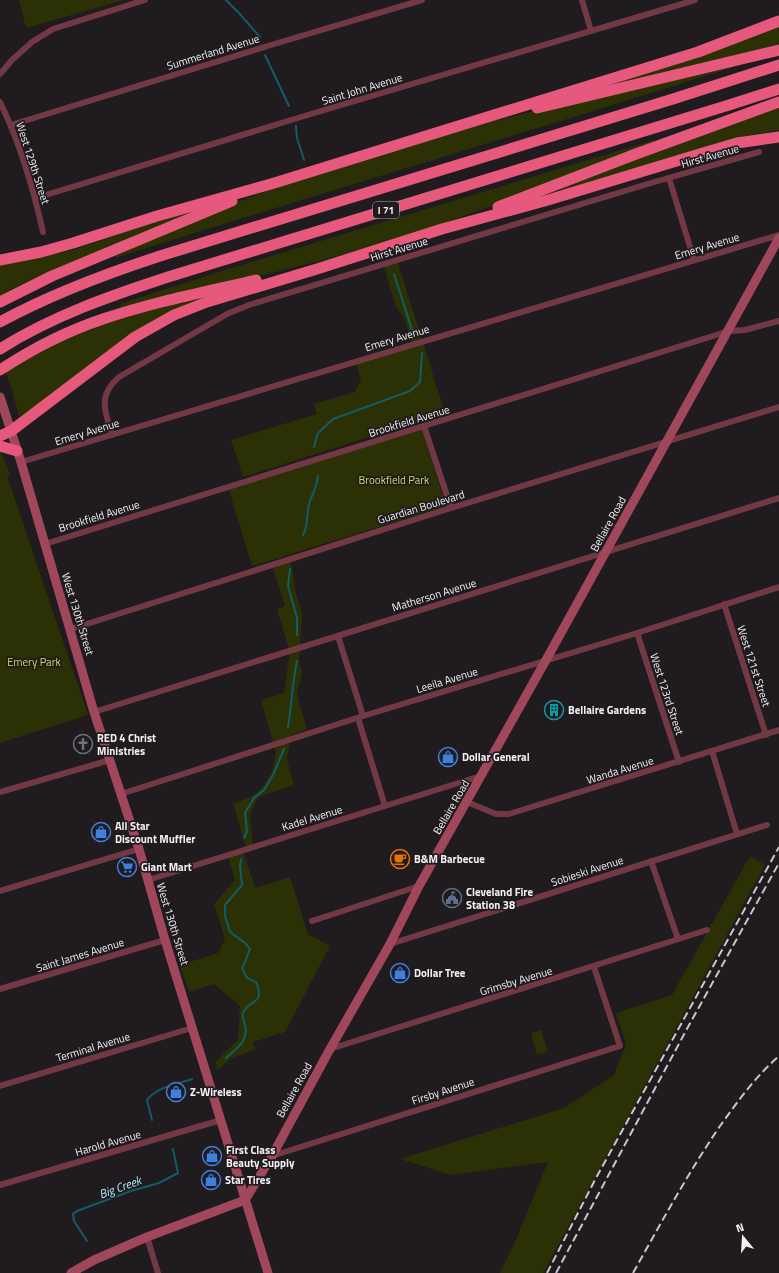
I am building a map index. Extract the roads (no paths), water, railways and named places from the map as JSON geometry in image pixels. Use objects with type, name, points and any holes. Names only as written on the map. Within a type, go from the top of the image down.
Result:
[{"type":"highway","points":[[0,260],[41,252],[244,190],[271,184],[472,122],[495,113],[698,52],[779,21]]},
{"type":"highway","points":[[472,122],[779,50]]},
{"type":"highway","name":"I 71","points":[[0,322],[53,295],[138,263],[658,104],[779,65]]},
{"type":"highway","name":"I 71","points":[[0,349],[69,313],[154,281],[779,89]]},
{"type":"highway","points":[[442,229],[636,154],[779,102]]},
{"type":"highway","points":[[0,436],[11,431],[136,337],[174,315],[207,302],[442,229],[541,202],[737,143],[779,137]]},
{"type":"highway","points":[[0,302],[59,273],[271,184]]},
{"type":"highway","points":[[0,370],[59,337],[102,319],[144,307],[365,253]]},
{"type":"highway","points":[[0,446],[17,451]]},
{"type":"street","points":[[0,74],[12,60],[32,42],[53,29],[145,0]]},
{"type":"street","name":"Summerland Avenue","points":[[11,125],[422,0]]},
{"type":"street","points":[[582,0],[591,31]]},
{"type":"street","name":"Saint John Avenue","points":[[36,198],[695,0]]},
{"type":"street","name":"West 129th Street","points":[[0,102],[11,125],[36,198],[43,232]]},
{"type":"street","name":"Hirst Avenue","points":[[112,434],[104,410],[107,392],[113,382],[119,377],[238,309],[759,152]]},
{"type":"street","points":[[669,178],[694,260]]},
{"type":"street","name":"Emery Avenue","points":[[21,462],[694,260],[779,237]]},
{"type":"street","name":"Bellaire Road","points":[[245,1200],[272,1156],[330,1049],[390,944],[419,886],[729,331],[779,237]]},
{"type":"street","name":"Brookfield Avenue","points":[[45,544],[729,331],[745,330],[779,321]]},
{"type":"street","name":"West 130th Street","points":[[1,400],[71,629],[94,712],[148,880],[165,940],[268,1273]]},
{"type":"street","name":"Guardian Boulevard","points":[[71,629],[451,508],[779,407]]},
{"type":"street","points":[[424,426],[451,508]]},
{"type":"street","name":"Matherson Avenue","points":[[94,712],[779,498]]},
{"type":"street","name":"Leeila Avenue","points":[[121,794],[360,717],[637,633],[779,587]]},
{"type":"street","name":"West 121st Street","points":[[724,604],[766,735]]},
{"type":"street","name":"West 123rd Street","points":[[637,633],[679,762]]},
{"type":"street","points":[[338,636],[385,806]]},
{"type":"street","name":"Wanda Avenue","points":[[467,802],[496,814],[509,814],[779,730]]},
{"type":"street","points":[[712,751],[737,834]]},
{"type":"street","points":[[0,792],[110,760]]},
{"type":"street","name":"Kadel Avenue","points":[[148,880],[482,775]]},
{"type":"street","name":"Sobieski Avenue","points":[[390,944],[767,825]]},
{"type":"street","points":[[0,890],[138,849]]},
{"type":"street","points":[[651,861],[678,939]]},
{"type":"street","points":[[312,921],[419,886]]},
{"type":"street","name":"Grimsby Avenue","points":[[330,1049],[707,930]]},
{"type":"street","name":"Saint James Avenue","points":[[0,989],[165,940]]},
{"type":"street","name":"Firsby Avenue","points":[[272,1156],[620,1046],[594,966]]},
{"type":"street","name":"Terminal Avenue","points":[[0,1086],[192,1028]]},
{"type":"street","name":"Harold Avenue","points":[[0,1185],[221,1120]]},
{"type":"street","points":[[71,1273],[94,1260],[147,1237],[245,1200]]},
{"type":"street","points":[[147,1237],[158,1273]]},
{"type":"waterway","points":[[226,0],[260,37]]},
{"type":"waterway","points":[[265,55],[289,106]]},
{"type":"waterway","points":[[296,126],[297,138],[304,160]]},
{"type":"waterway","points":[[394,274],[413,333]]},
{"type":"waterway","points":[[314,447],[318,433],[333,419],[410,391],[420,382],[422,353]]},
{"type":"waterway","points":[[303,535],[306,527],[310,501],[318,476]]},
{"type":"waterway","points":[[290,569],[288,586],[297,618],[297,635]]},
{"type":"waterway","points":[[288,727],[297,661]]},
{"type":"waterway","points":[[244,838],[247,831],[245,813],[254,798],[264,790],[273,775],[284,749]]},
{"type":"waterway","points":[[226,1058],[241,1044],[246,1031],[243,1013],[249,1005],[256,1001],[259,995],[256,982],[247,978],[242,968],[250,949],[245,943],[230,932],[225,916],[225,905],[242,885],[240,866],[241,859]]},
{"type":"waterway","points":[[152,1120],[147,1100],[162,1089],[192,1079]]},
{"type":"waterway","name":"Big Creek","points":[[87,1241],[74,1221],[73,1214],[77,1211],[131,1191],[159,1183],[178,1173],[173,1149]]},
{"type":"railway","points":[[547,1273],[596,1178],[779,847]]},
{"type":"railway","points":[[556,1273],[688,1027],[779,863]]},
{"type":"railway","points":[[633,1273],[664,1217],[720,1126],[755,1080],[779,1056]]},
{"type":"place","name":"Bellaire Gardens","points":[[554,710]]},
{"type":"place","name":"RED 4 Christ Ministries","points":[[83,744]]},
{"type":"place","name":"Dollar General","points":[[448,757]]},
{"type":"place","name":"All Star Discount Muffler","points":[[101,832]]},
{"type":"place","name":"B&M Barbecue","points":[[400,859]]},
{"type":"place","name":"Giant Mart","points":[[127,867]]},
{"type":"place","name":"Cleveland Fire Station 38","points":[[452,898]]},
{"type":"place","name":"Dollar Tree","points":[[400,973]]},
{"type":"place","name":"Z-Wireless","points":[[176,1092]]},
{"type":"place","name":"First Class Beauty Supply","points":[[212,1156]]},
{"type":"place","name":"Star Tires","points":[[211,1180]]},
{"type":"park label","name":"Brookfield Park","points":[[394,480]]},
{"type":"park label","name":"Emery Park","points":[[34,662]]}]
